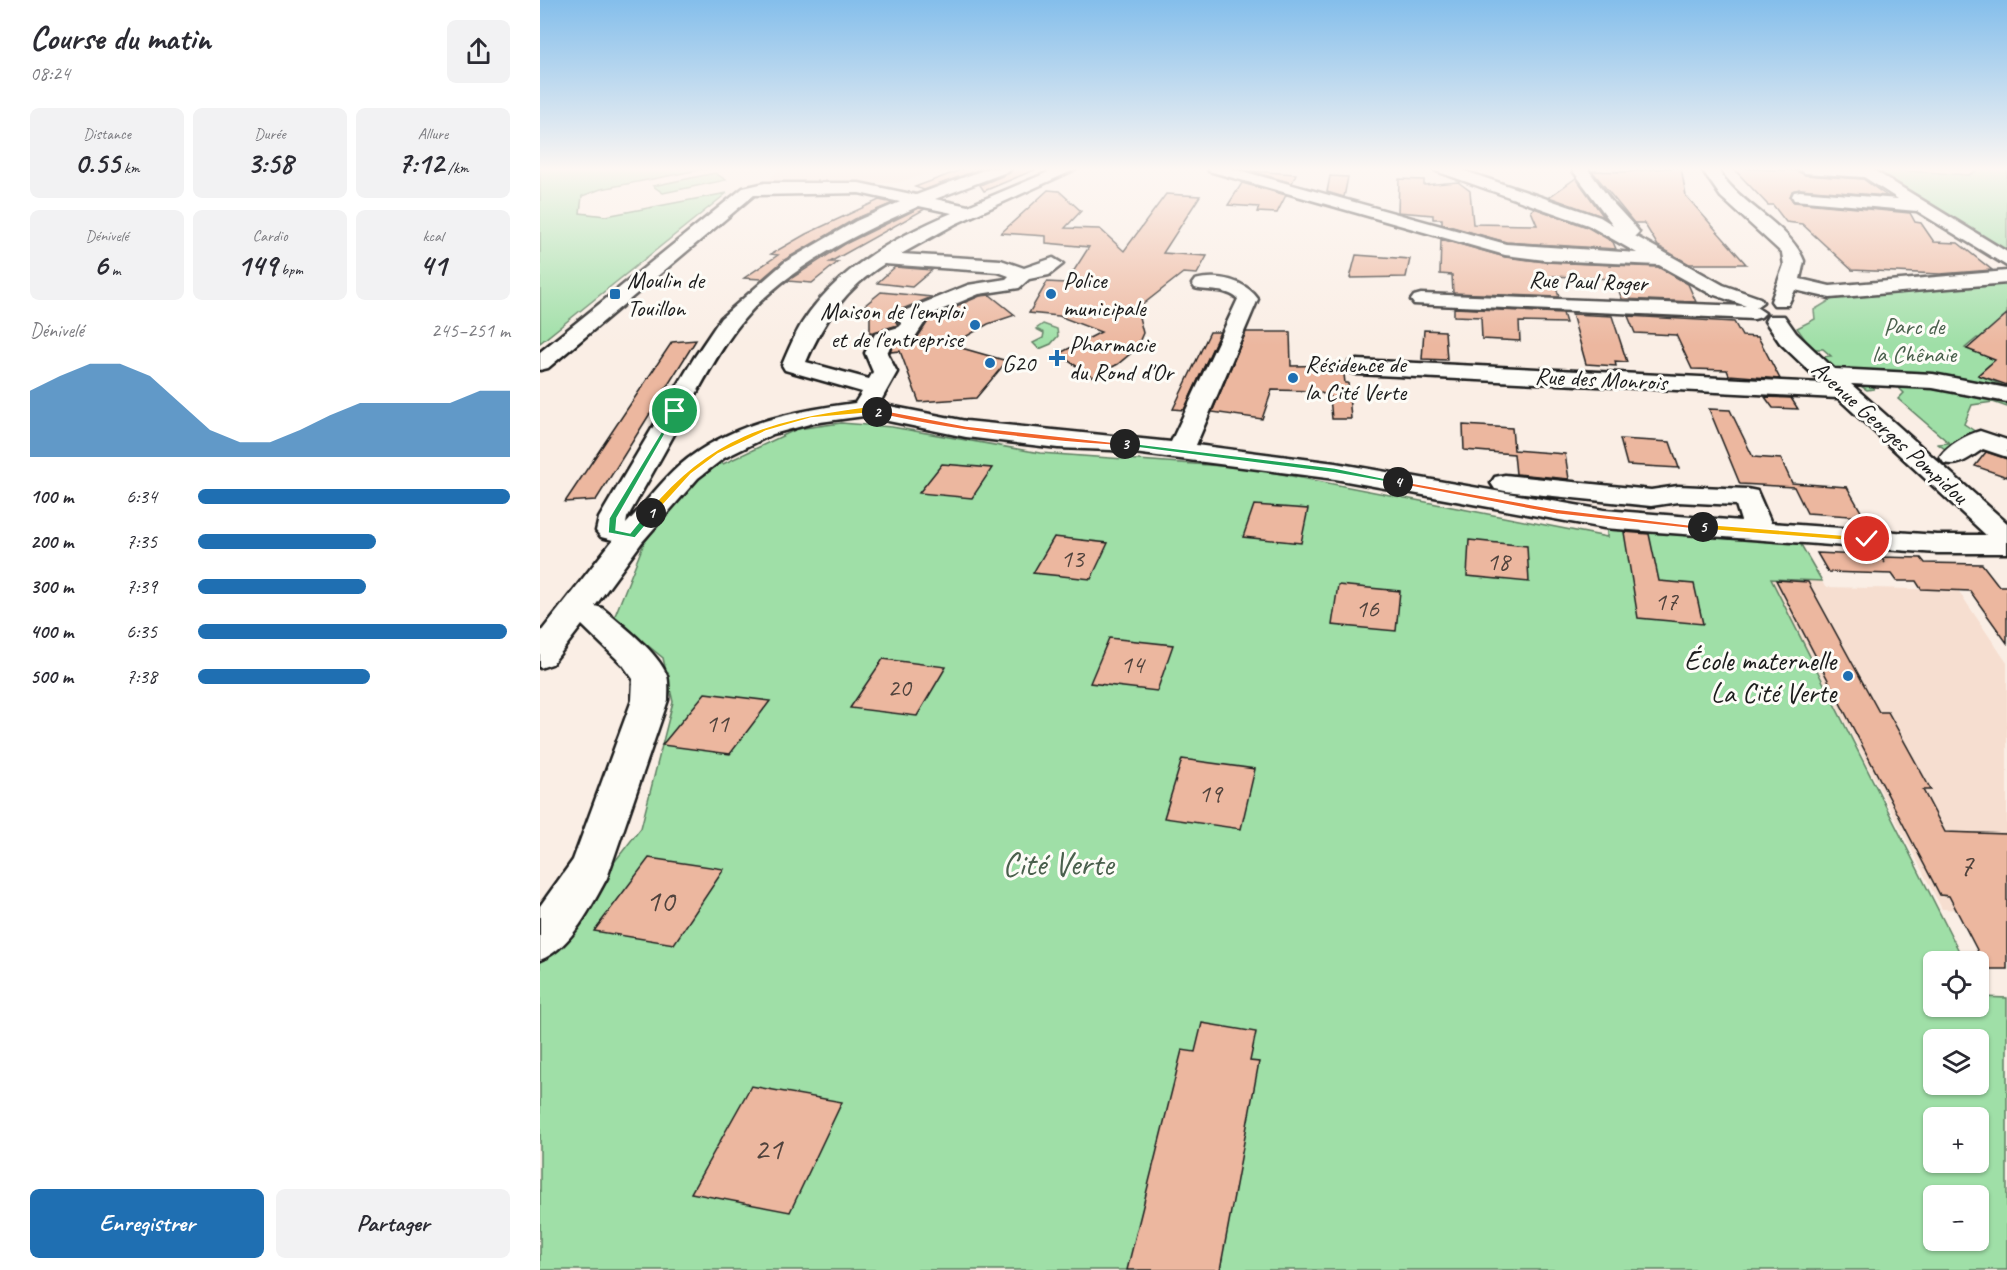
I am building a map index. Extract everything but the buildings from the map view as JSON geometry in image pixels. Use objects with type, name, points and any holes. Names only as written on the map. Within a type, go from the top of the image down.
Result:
[{"type":"street","points":[[540,363],[705,227]]},
{"type":"street","points":[[632,536],[611,531],[613,518],[705,358],[729,323],[759,293],[792,266],[858,227]]},
{"type":"street","points":[[935,227],[860,272],[814,319],[793,365],[869,399],[966,429],[1180,451],[1335,471],[1470,495],[1477,480],[1641,498],[1678,494],[1747,497],[1760,532],[1937,544],[2007,544]]},
{"type":"street","points":[[1427,227],[1505,249],[1545,254],[1668,260]]},
{"type":"street","points":[[1607,227],[1716,289],[1802,314],[1830,292]]},
{"type":"street","points":[[1626,227],[1632,233],[1633,240]]},
{"type":"street","points":[[1763,227],[1791,251],[1795,264],[1770,304]]},
{"type":"street","points":[[1955,227],[2007,260]]},
{"type":"street","points":[[882,258],[1001,266],[1023,274],[1042,271],[1053,264]]},
{"type":"street","points":[[540,657],[632,536],[688,472],[715,452],[764,429],[869,399],[885,372],[876,353],[884,339],[907,332],[914,322],[906,317],[975,289],[1012,284],[1023,274]]},
{"type":"street","points":[[1770,304],[1830,292],[2007,277]]},
{"type":"street","points":[[1180,451],[1248,299],[1245,293],[1232,286],[1202,284]]},
{"type":"street","name":"Rue Paul Roger","points":[[1421,300],[1770,304]]},
{"type":"street","name":"Avenue Georges Pompidou","points":[[1770,304],[1788,338],[2007,538]]},
{"type":"street","name":"Rue des Monrois","points":[[1357,367],[1836,384],[1933,381],[2007,395]]},
{"type":"street","points":[[1953,457],[1980,439],[2007,449]]},
{"type":"street","points":[[540,940],[577,892],[592,866],[650,700],[650,677],[635,657],[591,615],[572,613]]},
{"type":"shaded area","points":[[1771,579],[1822,581],[1825,587],[1958,590],[2007,663],[2007,912],[1942,909]]},
{"type":"green space","points":[[540,227],[684,227],[540,343]]},
{"type":"green space","points":[[1960,227],[2007,227],[2007,256]]},
{"type":"green space","name":"Parc de la Chênaie","points":[[2007,282],[2007,314],[2002,318],[2007,320],[1983,339],[1977,338],[1965,348],[2007,364],[1989,365],[1978,375],[2007,387],[2007,407],[1993,402],[1972,405],[1964,424],[1979,434],[1951,453],[1938,444],[1949,443],[1898,399],[1904,393],[1897,386],[1873,386],[1874,389],[1867,390],[1827,366],[1819,357],[1831,356],[1823,349],[1812,349],[1797,328],[1815,319],[1814,310],[1837,296],[1990,286]]},
{"type":"green space","points":[[1043,324],[1057,329],[1058,336],[1051,344],[1039,349],[1033,343],[1043,338],[1044,333],[1036,329]]},
{"type":"green space","name":"Cité Verte","points":[[841,423],[892,427],[1040,453],[1250,468],[1607,537],[1607,530],[1800,543],[1822,581],[1771,579],[1959,951],[1923,951],[1923,1017],[1989,1017],[1989,997],[2007,998],[2007,1270],[540,1270],[540,957],[641,828],[673,702],[663,658],[614,618],[644,543],[697,474],[715,461],[723,464],[797,429]]},
{"type":"place","name":"Moulin de Touillon","points":[[615,294]]},
{"type":"place","name":"Police municipale","points":[[1051,294]]},
{"type":"place","name":"Maison de l'emploi et de l'entreprise","points":[[975,325]]},
{"type":"place","name":"Pharmacie du Rond d'Or","points":[[1057,358]]},
{"type":"place","name":"G20","points":[[990,363]]},
{"type":"place","name":"Résidence de la Cité Verte","points":[[1293,378]]},
{"type":"place","name":"École maternelle La Cité Verte","points":[[1848,676]]},
{"type":"route","points":[[675,411],[613,518],[611,531],[632,536],[688,472],[715,452],[764,429],[811,416],[864,409],[966,429],[1058,440],[1083,439],[1111,442],[1335,471],[1604,519],[1867,539]]}]
